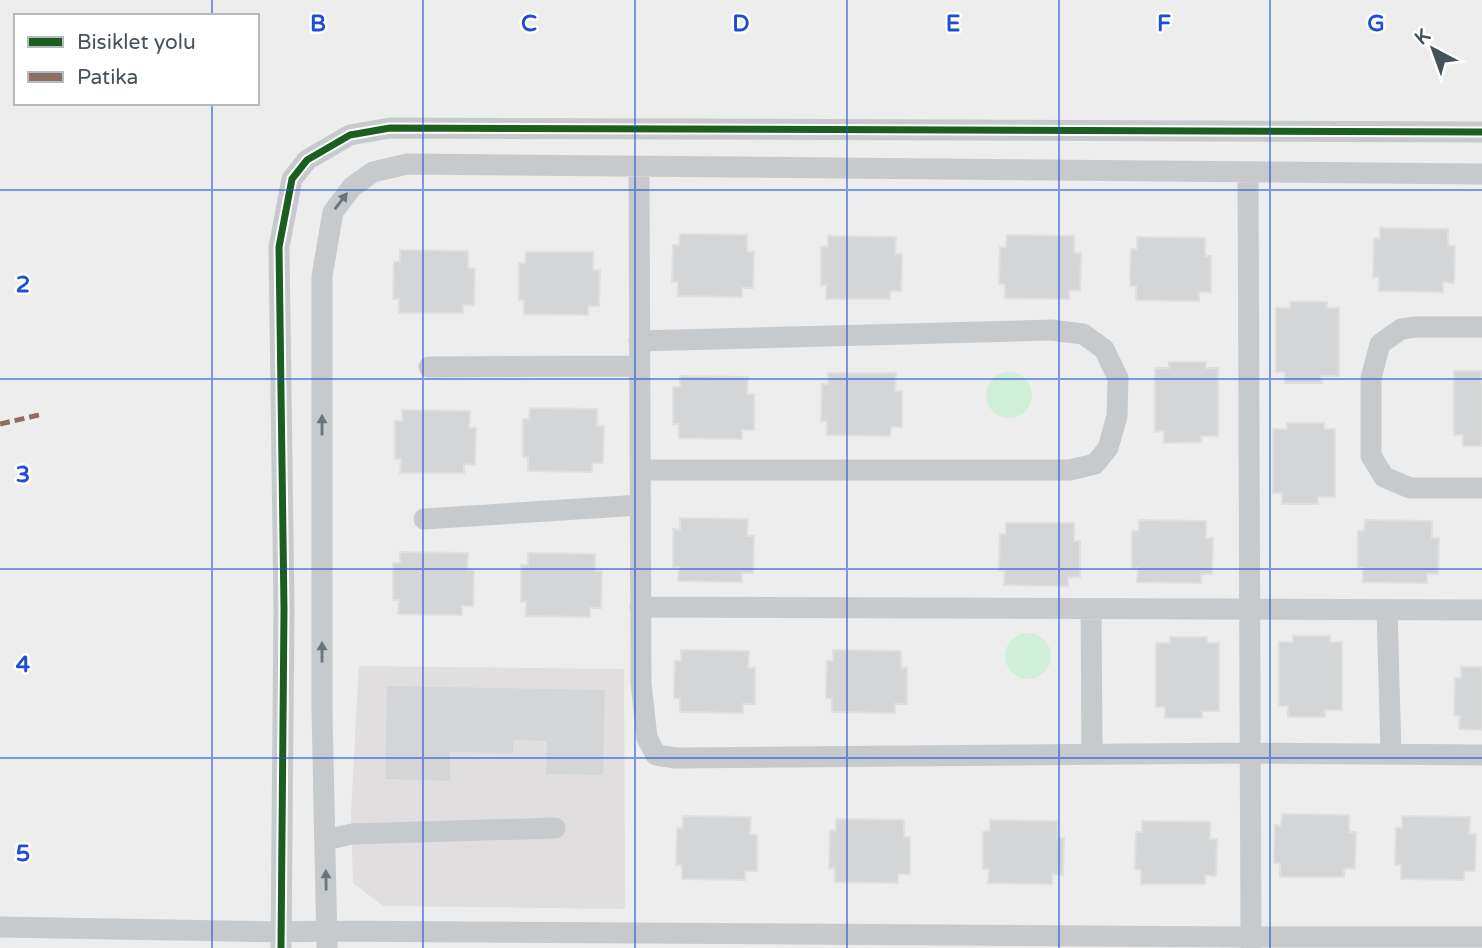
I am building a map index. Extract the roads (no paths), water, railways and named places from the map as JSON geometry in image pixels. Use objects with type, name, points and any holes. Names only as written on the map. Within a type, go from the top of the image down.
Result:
[{"type":"street","points":[[281,940],[284,609],[279,247],[292,179],[307,160],[350,135],[390,128],[1482,132]]},
{"type":"street","points":[[327,939],[322,710],[322,276],[333,212],[352,187],[373,172],[407,164],[1482,174]]},
{"type":"street","points":[[639,167],[642,697],[647,738],[656,755],[676,758],[1250,753],[1482,755]]},
{"type":"street","points":[[1248,173],[1251,943]]},
{"type":"street","points":[[1482,327],[1401,329],[1380,344],[1371,378],[1371,457],[1384,477],[1410,488],[1482,488]]},
{"type":"street","points":[[639,341],[1051,330],[1083,334],[1104,349],[1118,378],[1117,416],[1108,448],[1095,464],[1070,470],[640,470]]},
{"type":"street","points":[[429,367],[639,366]]},
{"type":"street","points":[[424,519],[640,505]]},
{"type":"street","points":[[640,607],[1482,610]]},
{"type":"street","points":[[1091,609],[1092,754]]},
{"type":"street","points":[[1388,610],[1391,754]]},
{"type":"street","points":[[325,840],[352,834],[555,828]]},
{"type":"street","points":[[0,927],[45,937],[281,940],[1251,943],[1482,937]]}]
